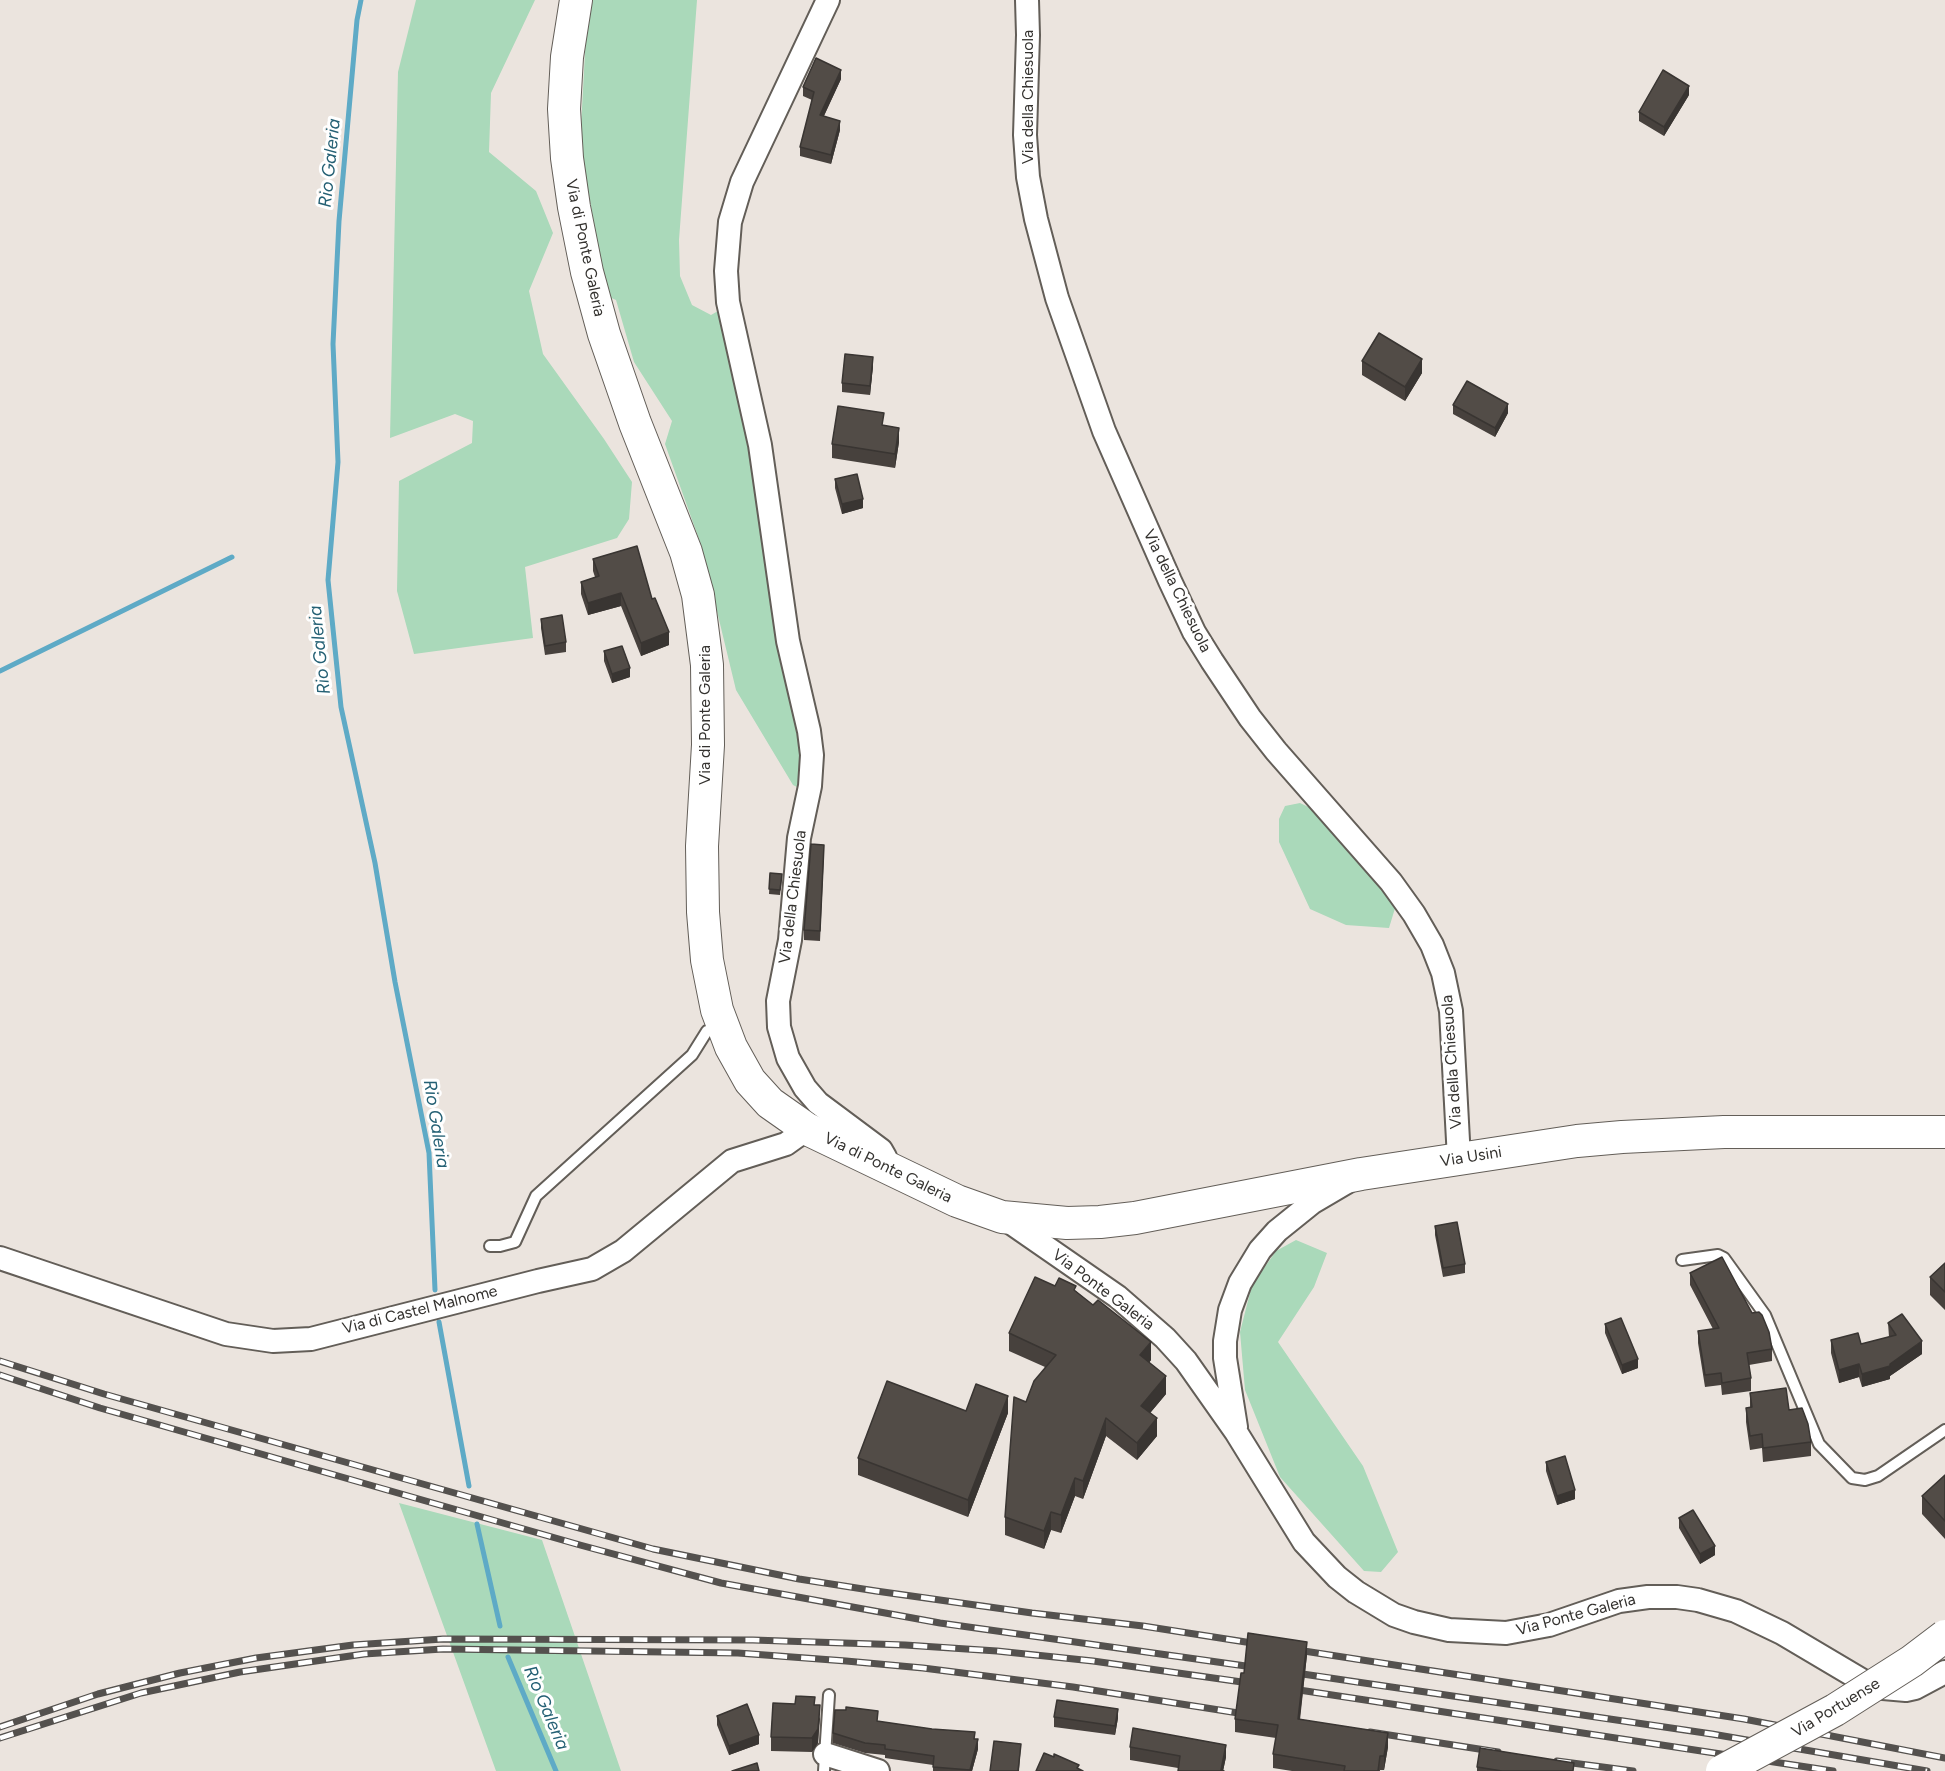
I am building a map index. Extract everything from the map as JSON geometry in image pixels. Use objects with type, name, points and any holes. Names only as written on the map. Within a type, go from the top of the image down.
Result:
[{"type":"main road","name":"Via di Ponte Galeria","points":[[576,0],[567,57],[564,109],[567,158],[582,248],[595,305],[617,376],[693,573],[703,626],[707,665],[708,734],[702,846],[703,912],[708,968],[723,1029],[739,1065],[759,1092],[778,1110],[807,1129],[939,1194],[1002,1217]]},
{"type":"main road","name":"Via Usini","points":[[1002,1217],[1067,1223],[1115,1220],[1236,1200],[1361,1174],[1577,1141],[1724,1132],[1945,1132]]},
{"type":"main road","name":"Via Portuense","points":[[1722,1771],[1835,1710],[1912,1661],[1945,1636]]},
{"type":"street","name":"Via della Chiesuola","points":[[828,0],[742,182],[730,222],[726,271],[728,302],[760,445],[788,641],[809,731],[812,754],[810,786],[797,854],[790,940],[778,1001],[779,1027],[788,1058],[805,1088],[818,1103],[881,1150],[887,1168]]},
{"type":"street","name":"Via della Chiesuola","points":[[1027,0],[1025,135],[1032,197],[1057,298],[1104,431],[1170,581],[1194,632],[1212,661],[1250,718],[1276,751],[1390,882],[1414,914],[1432,945],[1443,973],[1449,998],[1459,1159]]},
{"type":"street","name":"Via di Castel Malnome","points":[[0,1258],[226,1335],[291,1341],[592,1269],[624,1251],[732,1161],[786,1144],[807,1129]]},
{"type":"street","name":"Via Ponte Galeria","points":[[1236,1432],[1225,1358],[1225,1341],[1226,1325],[1240,1283],[1260,1250],[1287,1222],[1313,1202],[1361,1174]]},
{"type":"street","name":"Via Ponte Galeria","points":[[1002,1217],[1118,1298],[1154,1327],[1186,1361],[1236,1432],[1304,1542],[1320,1561],[1356,1592],[1394,1615],[1449,1630],[1506,1633],[1549,1625],[1632,1598],[1677,1597],[1709,1602],[1736,1611],[1782,1633],[1863,1681],[1883,1688],[1905,1690],[1915,1688],[1945,1672]]},
{"type":"street","points":[[824,1763],[878,1771]]},
{"type":"lane","points":[[490,1246],[515,1242],[536,1196],[692,1055],[707,1031],[723,1029]]},
{"type":"lane","points":[[1682,1260],[1718,1255],[1724,1258],[1765,1315],[1819,1444],[1852,1478],[1865,1480],[1878,1476],[1945,1430]]},
{"type":"lane","points":[[824,1763],[829,1695]]},
{"type":"green space","points":[[416,0],[535,0],[491,93],[489,152],[536,191],[553,233],[529,291],[543,354],[632,482],[629,519],[617,538],[525,567],[533,638],[414,654],[397,591],[399,481],[472,443],[473,421],[455,414],[390,438],[398,72]]},
{"type":"green space","points":[[593,0],[697,0],[679,240],[680,276],[692,305],[711,315],[725,307],[803,713],[803,790],[793,785],[736,690],[701,545],[665,444],[672,421],[634,362],[616,300],[607,296],[580,145],[586,34]]},
{"type":"green space","points":[[1300,803],[1323,814],[1396,905],[1389,928],[1346,925],[1310,909],[1279,842],[1279,819],[1285,806]]},
{"type":"green space","points":[[1296,1240],[1327,1253],[1314,1287],[1278,1342],[1363,1466],[1398,1552],[1381,1572],[1364,1571],[1280,1477],[1245,1390],[1240,1332],[1252,1285],[1276,1251]]},
{"type":"green space","points":[[399,1503],[542,1540],[621,1771],[496,1771]]},
{"type":"building","points":[[816,58],[841,70],[820,115],[840,121],[831,155],[800,147],[814,92],[803,87]]},
{"type":"building","points":[[1663,70],[1689,86],[1664,127],[1639,112]]},
{"type":"building","points":[[1379,333],[1422,359],[1405,387],[1362,361]]},
{"type":"building","points":[[845,354],[873,357],[870,386],[842,383]]},
{"type":"building","points":[[1467,381],[1508,404],[1495,428],[1453,405]]},
{"type":"building","points":[[838,406],[884,413],[882,425],[899,428],[895,454],[832,444]]},
{"type":"building","points":[[857,474],[863,499],[842,504],[835,479]]},
{"type":"building","points":[[637,546],[652,599],[655,598],[669,632],[641,643],[621,593],[588,603],[581,582],[599,576],[593,559]]},
{"type":"building","points":[[562,615],[566,642],[545,646],[541,619]]},
{"type":"building","points":[[622,646],[630,668],[612,674],[604,651]]},
{"type":"building","points":[[811,844],[824,845],[820,931],[804,930]]},
{"type":"building","points":[[770,873],[782,874],[780,890],[769,889]]},
{"type":"building","points":[[1457,1222],[1465,1264],[1443,1268],[1435,1226]]},
{"type":"building","points":[[1722,1257],[1752,1313],[1759,1312],[1762,1315],[1769,1332],[1772,1349],[1747,1353],[1751,1378],[1722,1383],[1721,1373],[1705,1375],[1698,1331],[1719,1328],[1690,1273]]},
{"type":"building","points":[[1945,1263],[1945,1292],[1930,1277]]},
{"type":"building","points":[[1035,1277],[1055,1286],[1059,1278],[1076,1286],[1074,1290],[1093,1305],[1098,1300],[1151,1342],[1140,1355],[1166,1376],[1141,1406],[1157,1418],[1137,1443],[1106,1418],[1083,1481],[1075,1478],[1061,1515],[1051,1512],[1044,1531],[1005,1517],[1014,1397],[1026,1402],[1034,1381],[1056,1355],[1009,1333]]},
{"type":"building","points":[[1902,1314],[1922,1341],[1890,1366],[1862,1374],[1859,1364],[1839,1370],[1831,1340],[1858,1333],[1861,1344],[1896,1335],[1888,1323]]},
{"type":"building","points":[[1621,1318],[1638,1359],[1622,1365],[1605,1324]]},
{"type":"building","points":[[887,1381],[966,1411],[976,1384],[1008,1396],[968,1500],[858,1458]]},
{"type":"building","points":[[1786,1388],[1789,1410],[1802,1408],[1811,1442],[1763,1448],[1762,1434],[1750,1436],[1746,1408],[1752,1407],[1750,1393]]},
{"type":"building","points":[[1565,1456],[1575,1490],[1557,1496],[1546,1462]]},
{"type":"building","points":[[1945,1475],[1945,1521],[1922,1496]]},
{"type":"building","points":[[1693,1510],[1715,1546],[1700,1554],[1679,1518]]},
{"type":"building","points":[[1248,1633],[1307,1642],[1298,1719],[1388,1733],[1384,1756],[1380,1756],[1378,1771],[1344,1771],[1345,1766],[1273,1754],[1278,1725],[1235,1719],[1241,1673],[1244,1673]]},
{"type":"building","points":[[796,1696],[815,1697],[814,1705],[820,1705],[818,1729],[812,1738],[771,1737],[773,1703],[795,1704]]},
{"type":"building","points":[[1057,1700],[1118,1709],[1115,1726],[1054,1717]]},
{"type":"building","points":[[747,1704],[759,1735],[729,1746],[717,1716]]},
{"type":"building","points":[[846,1707],[878,1711],[877,1721],[932,1729],[975,1732],[974,1739],[978,1739],[970,1770],[933,1767],[934,1756],[885,1749],[885,1745],[865,1743],[833,1733],[835,1710],[846,1710]]},
{"type":"building","points":[[1133,1728],[1226,1745],[1221,1770],[1224,1771],[1178,1771],[1180,1756],[1130,1747]]},
{"type":"building","points":[[994,1741],[1021,1744],[1018,1771],[990,1771]]},
{"type":"building","points":[[1480,1748],[1574,1763],[1573,1771],[1502,1771],[1477,1767]]},
{"type":"building","points":[[1044,1753],[1054,1757],[1054,1754],[1079,1765],[1077,1768],[1083,1771],[1036,1771]]},
{"type":"building","points":[[757,1763],[759,1771],[732,1771]]},
{"type":"waterway","name":"Rio Galeria","points":[[361,0],[357,20],[339,221],[333,344],[338,462],[328,580],[341,707],[375,863],[395,982],[429,1153],[435,1290]]},
{"type":"waterway","points":[[0,671],[232,557]]},
{"type":"waterway","name":"Rio Galeria","points":[[439,1322],[469,1486]]},
{"type":"waterway","name":"Rio Galeria","points":[[477,1524],[500,1626]]},
{"type":"waterway","name":"Rio Galeria","points":[[508,1657],[556,1771]]},
{"type":"railway","points":[[0,1361],[104,1394],[653,1549],[799,1579],[1265,1645]]},
{"type":"railway","points":[[0,1375],[100,1408],[721,1583],[940,1623],[1260,1668]]},
{"type":"railway","points":[[0,1727],[98,1694],[180,1673],[256,1658],[353,1645],[443,1639],[753,1640],[905,1645],[997,1651],[1093,1661],[1256,1684]]},
{"type":"railway","points":[[0,1738],[141,1693],[240,1672],[364,1654],[443,1649],[738,1653],[846,1661],[923,1668],[1073,1687],[1251,1715]]},
{"type":"railway","points":[[1291,1649],[1744,1719],[1945,1758]]},
{"type":"railway","points":[[1289,1672],[1712,1734],[1927,1771]]},
{"type":"railway","points":[[1286,1688],[1833,1771]]},
{"type":"railway","points":[[1370,1732],[1498,1752]]},
{"type":"railway","points":[[1557,1761],[1633,1771]]}]
